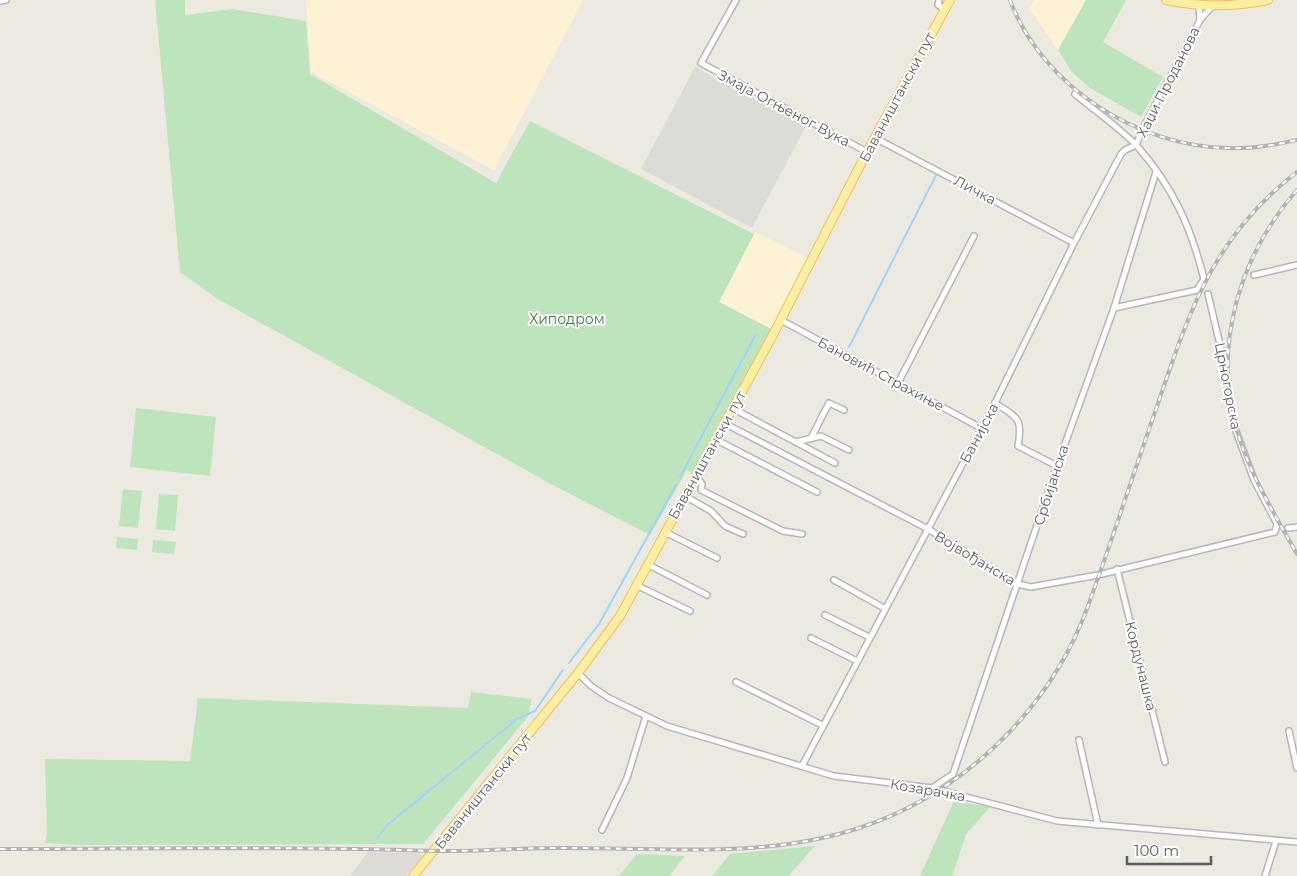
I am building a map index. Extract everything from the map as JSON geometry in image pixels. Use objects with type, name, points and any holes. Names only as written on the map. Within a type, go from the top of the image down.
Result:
[{"type":"main road","name":"Баваништански пут","points":[[413,876],[578,673],[620,616],[781,320],[867,152],[950,0]]},
{"type":"main road","points":[[1166,0],[1199,6],[1244,5],[1268,0]]},
{"type":"street","points":[[0,0],[6,0]]},
{"type":"street","name":"Змаја Огњеног Вука","points":[[736,0],[701,63],[867,152]]},
{"type":"street","points":[[939,0],[938,5],[944,10]]},
{"type":"street","points":[[1199,6],[1200,20]]},
{"type":"street","name":"Хаџи Проданова","points":[[1136,145],[1200,20],[1212,6]]},
{"type":"street","points":[[1075,94],[1136,145],[1156,172],[1181,209],[1196,246],[1204,279],[1197,290],[1114,308]]},
{"type":"street","name":"Личка","points":[[875,138],[1074,243]]},
{"type":"street","name":"Банијска","points":[[802,766],[822,725],[981,428],[1121,154],[1136,145]]},
{"type":"street","name":"Србијанска","points":[[932,788],[953,774],[1056,466],[1114,308],[1156,172]]},
{"type":"street","points":[[898,383],[974,236]]},
{"type":"street","points":[[1254,275],[1297,265]]},
{"type":"street","name":"Црногорска","points":[[1208,294],[1225,366],[1230,406],[1237,434],[1251,472],[1277,524],[1277,531]]},
{"type":"street","name":"Бановић Страхиње","points":[[781,320],[981,428]]},
{"type":"street","points":[[810,438],[829,403],[844,410]]},
{"type":"street","points":[[994,403],[1016,417],[1021,428],[1018,446],[1056,466]]},
{"type":"street","points":[[732,408],[835,463]]},
{"type":"street","name":"Војвођанска","points":[[724,423],[928,529],[1018,584],[1031,587],[1098,575],[1277,531]]},
{"type":"street","points":[[795,442],[820,436],[849,450]]},
{"type":"street","points":[[715,439],[817,492]]},
{"type":"street","points":[[696,476],[702,484],[700,490],[783,531],[802,534]]},
{"type":"street","points":[[685,496],[711,510],[725,526],[743,534]]},
{"type":"street","points":[[1288,528],[1297,527]]},
{"type":"street","points":[[665,532],[717,558]]},
{"type":"street","points":[[649,565],[707,595]]},
{"type":"street","name":"Кордунашка","points":[[1117,569],[1165,762]]},
{"type":"street","points":[[834,580],[884,608]]},
{"type":"street","points":[[638,586],[690,611]]},
{"type":"street","points":[[825,615],[869,638]]},
{"type":"street","points":[[811,638],[856,661]]},
{"type":"street","name":"Козарачка","points":[[578,673],[591,686],[609,698],[667,726],[834,776],[932,788],[1057,821],[1297,842]]},
{"type":"street","points":[[736,682],[822,725]]},
{"type":"street","points":[[602,830],[627,778],[646,716]]},
{"type":"street","points":[[1289,731],[1297,768]]},
{"type":"street","points":[[1079,740],[1098,825]]},
{"type":"street","points":[[1265,876],[1276,841]]},
{"type":"shaded area","points":[[306,0],[583,0],[494,170],[311,72]]},
{"type":"shaded area","points":[[1034,0],[1086,0],[1058,50],[1029,9]]},
{"type":"shaded area","points":[[695,67],[806,126],[752,228],[641,169]]},
{"type":"shaded area","points":[[755,232],[809,259],[771,329],[719,302]]},
{"type":"shaded area","points":[[368,852],[415,853],[423,856],[405,876],[350,876]]},
{"type":"green space","name":"Хиподром","points":[[155,0],[185,0],[185,15],[232,9],[306,21],[310,74],[496,183],[530,121],[754,234],[719,302],[775,331],[696,476],[687,470],[650,535],[549,483],[216,298],[180,272]]},
{"type":"green space","points":[[1086,0],[1126,0],[1103,42],[1163,77],[1141,117],[1090,88],[1072,72],[1058,50]]},
{"type":"green space","points":[[136,408],[216,417],[210,476],[130,467]]},
{"type":"green space","points":[[123,489],[142,491],[138,528],[119,526]]},
{"type":"green space","points":[[159,494],[178,495],[175,531],[156,529]]},
{"type":"green space","points":[[117,537],[138,539],[137,550],[116,548]]},
{"type":"green space","points":[[153,540],[176,542],[174,554],[152,552]]},
{"type":"green space","points":[[471,692],[532,699],[527,718],[423,844],[79,845],[45,843],[47,835],[45,759],[190,761],[198,698],[468,708]]},
{"type":"green space","points":[[954,801],[990,807],[966,834],[952,876],[920,876]]},
{"type":"green space","points":[[815,846],[788,876],[712,876],[730,854]]},
{"type":"green space","points":[[637,854],[685,856],[669,876],[619,876]]},
{"type":"waterway","points":[[849,347],[936,175]]},
{"type":"waterway","points":[[680,477],[756,334]]},
{"type":"waterway","points":[[569,663],[599,624],[676,485]]},
{"type":"waterway","points":[[377,839],[386,826],[517,719],[535,711],[563,670]]},
{"type":"railway","points":[[1010,0],[1025,31],[1045,59],[1069,84],[1097,106],[1128,123],[1161,137],[1195,145],[1246,148],[1297,140]]},
{"type":"railway","points":[[0,849],[266,848],[448,851],[595,848],[710,850],[785,844],[822,838],[859,828],[897,813],[933,794],[967,770],[998,743],[1026,713],[1051,680],[1072,644],[1088,606],[1191,312],[1222,252],[1243,224],[1267,198],[1297,172]]},
{"type":"railway","points":[[1297,190],[1277,216],[1260,243],[1246,272],[1236,303],[1230,335],[1228,367],[1230,399],[1242,447],[1264,494],[1297,554]]}]
